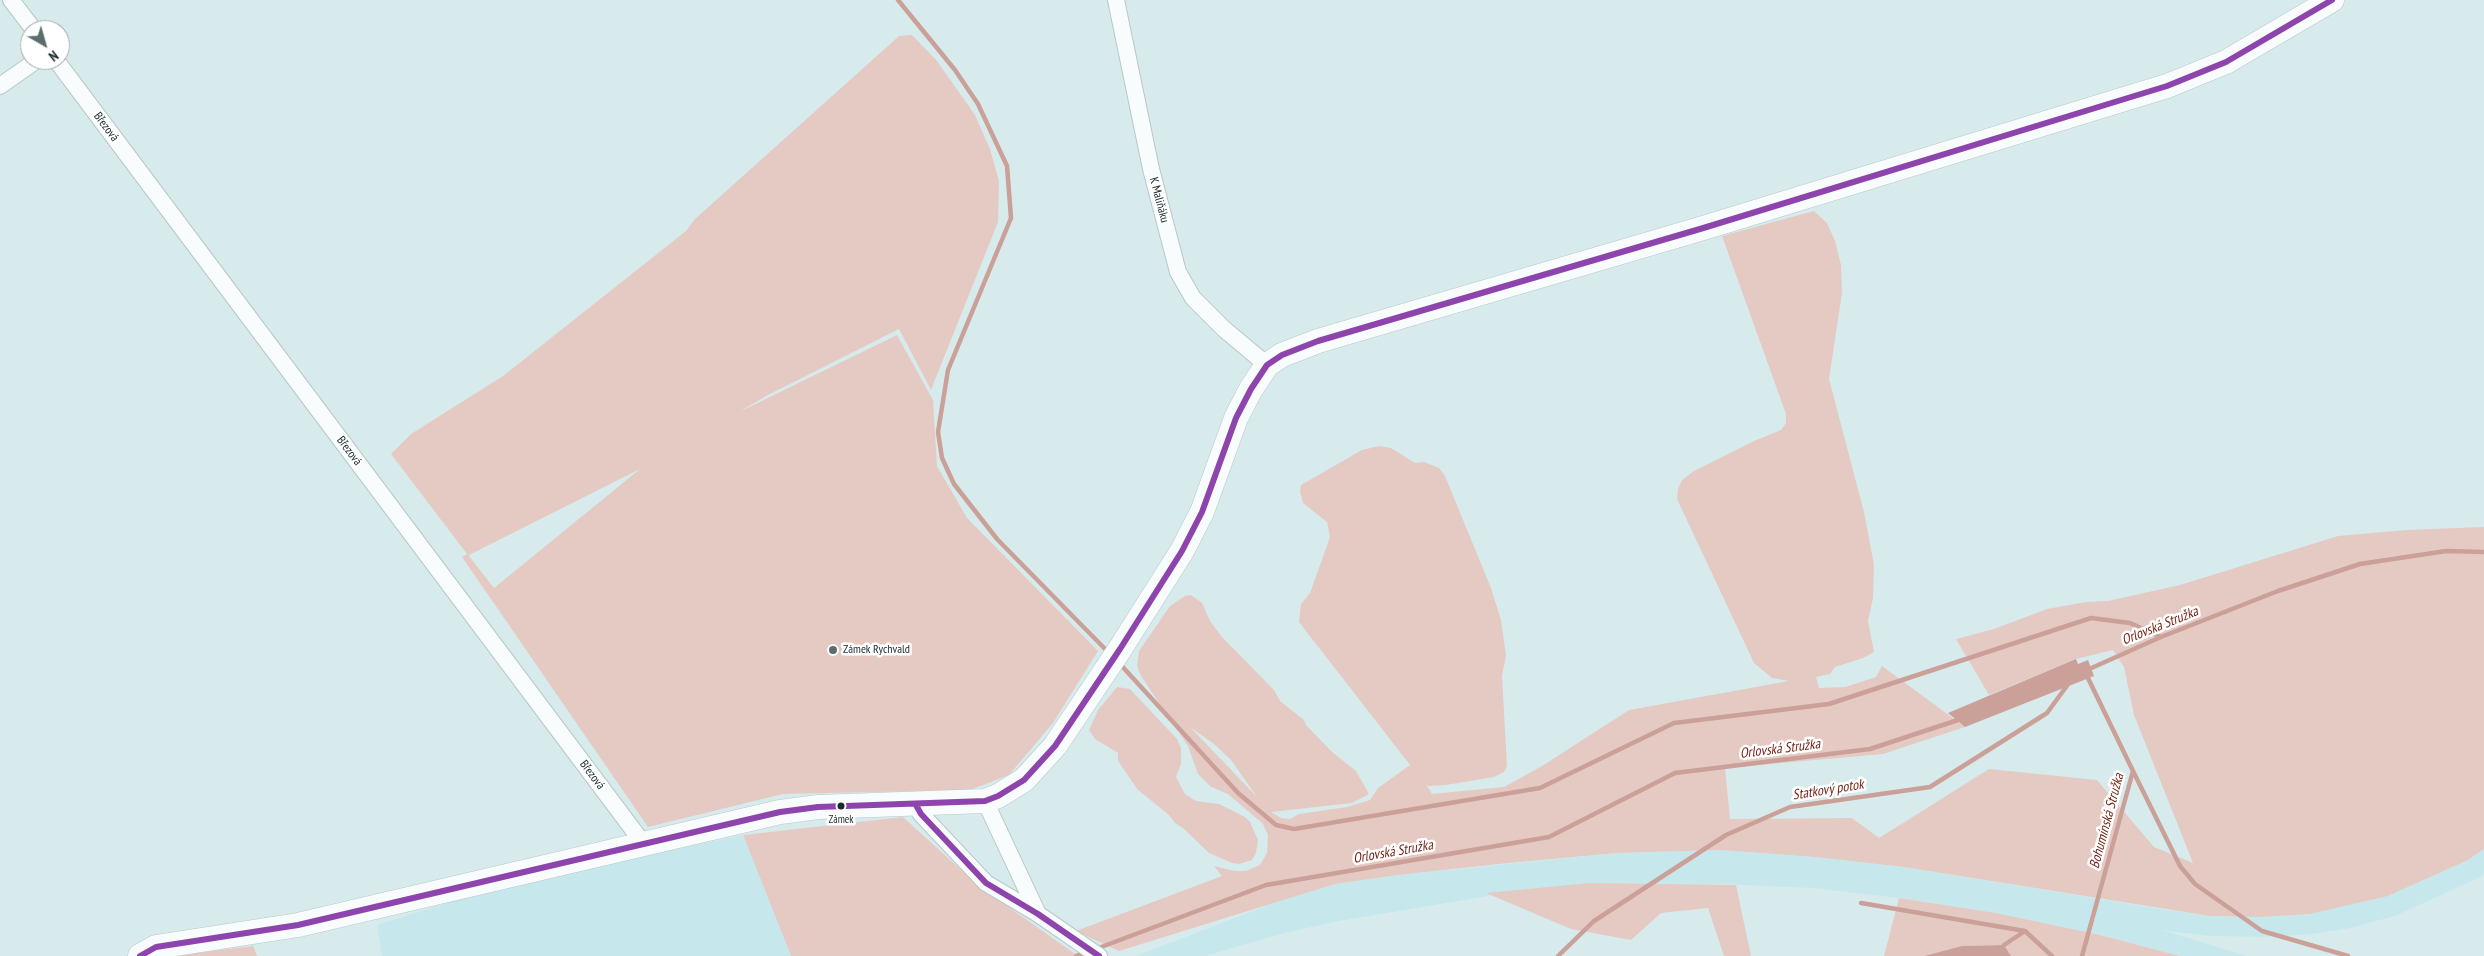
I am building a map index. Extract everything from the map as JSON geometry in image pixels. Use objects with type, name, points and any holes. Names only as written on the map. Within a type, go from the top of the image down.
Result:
[{"type":"main road","points":[[140,956],[156,947],[298,925],[642,843],[796,809],[985,801],[1017,786],[1034,771],[1055,746],[1182,551],[1202,512],[1236,418],[1255,382],[1267,365],[1282,355],[1318,341],[1719,223],[2167,86],[2226,62],[2332,0]]},
{"type":"street","points":[[11,0],[26,20]]},
{"type":"street","name":"K Maliňáku","points":[[1116,0],[1151,169],[1178,272],[1193,298],[1224,329],[1267,365]]},
{"type":"street","points":[[0,86],[23,70]]},
{"type":"street","name":"Březová","points":[[63,70],[642,843]]},
{"type":"street","points":[[985,801],[1038,914]]},
{"type":"street","points":[[916,805],[921,814],[986,883],[1038,914],[1098,955]]},
{"type":"shaded area","points":[[912,35],[937,61],[975,115],[990,149],[999,181],[998,222],[931,390],[899,329],[768,395],[739,412],[897,335],[933,400],[937,466],[967,518],[1098,651],[1053,723],[1009,775],[970,790],[783,794],[648,827],[462,557],[467,554],[391,454],[411,434],[503,376],[686,231],[695,219],[899,36]],"holes":[[[640,469],[494,588],[469,555]]]},
{"type":"shaded area","points":[[1814,211],[1827,223],[1835,241],[1841,265],[1842,293],[1829,379],[1864,512],[1874,565],[1873,598],[1868,621],[1874,652],[1863,658],[1835,667],[1830,674],[1816,677],[1819,688],[1845,687],[1876,677],[1882,666],[1965,727],[1883,754],[1725,768],[1730,819],[1852,818],[1879,838],[1989,769],[2097,780],[2154,847],[2193,863],[2134,715],[2124,667],[2113,650],[2076,659],[1989,695],[1956,639],[1994,629],[2047,609],[2086,602],[2108,601],[2180,585],[2338,536],[2406,530],[2484,527],[2484,849],[2468,860],[2388,896],[2310,914],[2262,917],[2210,916],[1904,867],[1815,857],[1720,850],[1617,853],[1398,875],[1335,884],[1119,951],[1076,931],[1222,876],[1214,866],[1235,871],[1246,871],[1260,865],[1267,853],[1268,835],[1263,824],[1228,794],[1211,787],[1198,774],[1188,746],[1141,676],[1137,666],[1139,651],[1170,606],[1185,596],[1191,595],[1202,603],[1210,621],[1222,637],[1274,690],[1280,701],[1304,720],[1306,725],[1332,752],[1356,771],[1369,794],[1352,803],[1271,812],[1281,818],[1290,819],[1299,814],[1347,807],[1370,800],[1378,788],[1410,765],[1299,622],[1301,604],[1310,593],[1330,537],[1327,522],[1303,503],[1300,491],[1301,485],[1362,450],[1379,446],[1391,448],[1415,463],[1424,462],[1439,468],[1445,476],[1491,588],[1501,620],[1506,655],[1502,676],[1507,766],[1504,772],[1494,777],[1446,785],[1428,786],[1426,784],[1432,794],[1504,787],[1542,766],[1629,710],[1789,681],[1772,678],[1754,663],[1677,499],[1678,489],[1682,480],[1694,471],[1754,441],[1781,430],[1786,423],[1786,414],[1722,236]],"holes":[[[1190,727],[1214,744],[1231,760],[1257,797]]]},
{"type":"shaded area","points":[[2076,659],[2078,664],[2088,660],[2094,676],[1965,727],[1948,713]]},
{"type":"shaded area","points":[[1117,687],[1130,689],[1177,739],[1181,748],[1181,764],[1176,777],[1185,794],[1196,801],[1219,804],[1245,817],[1250,822],[1258,840],[1256,853],[1252,860],[1239,864],[1232,863],[1209,853],[1183,828],[1175,823],[1169,815],[1138,790],[1118,761],[1118,753],[1095,739],[1089,730],[1098,710]]},
{"type":"shaded area","points":[[903,817],[980,887],[1078,956],[791,956],[743,835]]},
{"type":"shaded area","points":[[743,835],[791,956],[382,956],[377,925],[504,885]]},
{"type":"shaded area","points":[[2484,849],[2484,874],[2478,878],[2395,916],[2350,928],[2312,934],[2262,937],[2209,936],[2162,930],[2247,956],[2180,956],[2096,934],[1996,913],[1899,898],[1812,888],[1720,884],[1613,886],[1506,893],[1339,921],[1284,933],[1205,956],[1136,956],[1292,896],[1335,884],[1398,875],[1617,853],[1720,850],[1815,857],[1904,867],[2210,916],[2262,917],[2310,914],[2388,896],[2468,860]]},
{"type":"shaded area","points":[[1589,883],[1736,885],[1751,956],[1724,956],[1708,908],[1661,913],[1631,940],[1571,929],[1486,893]]},
{"type":"shaded area","points":[[1899,898],[1996,913],[2096,934],[2180,956],[2011,956],[2004,945],[1962,946],[1924,956],[1884,956]]},
{"type":"shaded area","points":[[2004,945],[2011,956],[1924,956],[1962,946]]},
{"type":"shaded area","points":[[253,946],[257,956],[172,956]]},
{"type":"waterway","points":[[898,0],[955,70],[978,104],[1007,166],[1011,218],[948,370],[938,432],[942,458],[954,484],[997,539],[1109,653]]},
{"type":"waterway","name":"Orlovská Stružka","points":[[2087,670],[2161,637],[2278,591],[2360,564],[2446,551],[2484,552]]},
{"type":"waterway","points":[[1120,664],[1238,793],[1276,825],[1294,829],[1540,788],[1674,723],[1829,704],[2091,618],[2130,623],[2161,637]]},
{"type":"waterway","name":"Bohumínská Stružka","points":[[2082,956],[2133,771],[2086,674]]},
{"type":"waterway","name":"Statkový potok","points":[[1558,956],[1594,921],[1726,835],[1790,807],[1930,787],[2047,713],[2069,683]]},
{"type":"waterway","name":"Orlovská Stružka","points":[[1096,949],[1266,885],[1549,837],[1675,773],[1870,749],[1961,719]]},
{"type":"waterway","points":[[2133,771],[2180,866],[2195,884],[2262,931],[2348,956]]},
{"type":"waterway","points":[[1861,903],[2025,931],[2052,956]]},
{"type":"waterway","points":[[2004,945],[2025,931]]},
{"type":"waterway","name":"Orlovská Stružka","points":[[1076,956],[1086,952]]},
{"type":"transit line","points":[[140,956],[156,947],[298,925],[780,812],[818,807],[985,801],[998,796],[1024,780],[1055,746],[1120,649],[1182,551],[1202,512],[1236,418],[1251,389],[1267,365],[1282,355],[1318,341],[1700,229],[2167,86],[2226,62],[2332,0]]},
{"type":"transit line","points":[[916,805],[921,814],[986,883],[1038,914],[1099,956]]},
{"type":"place","name":"Zámek Rychvald","points":[[833,650]]},
{"type":"place","name":"Zámek","points":[[841,806]]}]
